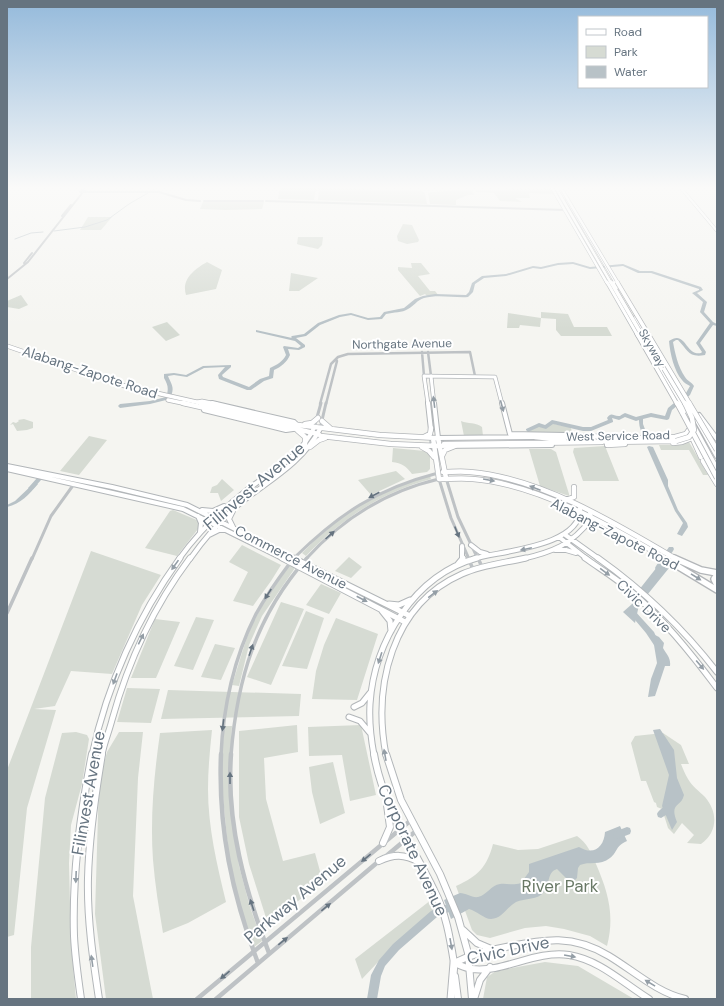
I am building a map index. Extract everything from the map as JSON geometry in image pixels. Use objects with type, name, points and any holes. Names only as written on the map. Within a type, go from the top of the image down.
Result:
[{"type":"highway","points":[[584,235],[684,414],[717,478]]},
{"type":"highway","name":"Skyway","points":[[444,442],[618,441],[680,438],[690,432],[692,420],[585,235]]},
{"type":"highway","points":[[586,235],[680,397],[681,406],[690,419],[717,469]]},
{"type":"highway","points":[[586,235],[717,450]]},
{"type":"highway","name":"Alabang-Zapote Road","points":[[7,347],[118,388],[162,397],[193,406],[297,427],[420,438],[430,441],[438,438]]},
{"type":"highway","points":[[680,397],[687,400],[717,456]]},
{"type":"highway","name":"Alabang-Zapote Road","points":[[170,399],[197,402],[297,427],[312,433],[332,438],[418,446],[439,446]]},
{"type":"highway","points":[[318,418],[312,423],[297,427],[305,437],[308,447],[322,438],[332,438]]},
{"type":"highway","points":[[690,419],[692,438],[702,459],[717,484]]},
{"type":"highway","points":[[697,420],[717,446]]},
{"type":"highway","points":[[322,421],[328,427],[335,430]]},
{"type":"highway","points":[[604,441],[675,437],[686,434],[691,427]]},
{"type":"highway","points":[[320,428],[323,430],[376,437],[430,441],[434,446],[439,479]]},
{"type":"highway","points":[[420,438],[428,436],[431,428]]},
{"type":"highway","points":[[318,434],[391,442],[430,441]]},
{"type":"highway","points":[[535,437],[563,441]]},
{"type":"highway","points":[[438,438],[446,478]]},
{"type":"highway","points":[[638,444],[675,443],[692,438]]},
{"type":"highway","points":[[552,445],[563,441]]},
{"type":"highway","points":[[604,441],[632,444]]},
{"type":"highway","points":[[418,446],[430,451],[435,458]]},
{"type":"highway","points":[[441,458],[445,450],[454,446]]},
{"type":"highway","name":"Alabang-Zapote Road","points":[[438,473],[465,471],[497,476],[531,486],[565,500],[664,551],[672,559],[717,590]]},
{"type":"highway","name":"Alabang-Zapote Road","points":[[439,479],[469,478],[498,482],[529,492],[591,519],[660,556],[672,559],[697,571],[717,574]]},
{"type":"highway","points":[[565,500],[574,497],[574,487]]},
{"type":"highway","points":[[717,574],[714,579],[717,585]]},
{"type":"highway","points":[[451,999],[451,984],[454,963]]},
{"type":"main road","points":[[583,235],[604,266],[680,397]]},
{"type":"main road","points":[[430,441],[431,428],[424,376],[495,377],[510,436],[559,434],[571,437]]},
{"type":"main road","points":[[431,376],[438,438]]},
{"type":"main road","points":[[687,400],[717,439]]},
{"type":"main road","name":"Alabang-Zapote Road","points":[[193,406],[198,409],[286,430],[297,427]]},
{"type":"main road","name":"West Service Road","points":[[438,438],[678,435],[684,433],[687,428],[681,406]]},
{"type":"main road","name":"Filinvest Avenue","points":[[81,999],[74,928],[76,867],[80,824],[93,752],[109,696],[126,649],[157,592],[182,555],[199,534],[231,502],[308,447],[314,428]]},
{"type":"main road","name":"Filinvest Avenue","points":[[99,999],[88,920],[88,865],[96,783],[103,750],[119,696],[136,649],[166,594],[204,539],[220,521],[235,508],[299,460],[318,434],[320,428]]},
{"type":"main road","points":[[438,429],[443,435],[452,439]]},
{"type":"main road","name":"Alabang-Zapote Road","points":[[439,446],[552,445]]},
{"type":"main road","name":"Commerce Avenue","points":[[7,466],[119,491],[172,506],[198,516],[220,521],[410,616]]},
{"type":"main road","name":"Commerce Avenue","points":[[7,469],[75,484],[175,501],[197,510],[212,520],[216,525],[291,562],[405,622]]},
{"type":"main road","points":[[260,481],[265,485]]},
{"type":"main road","points":[[197,510],[213,511],[231,502]]},
{"type":"main road","points":[[233,527],[229,520],[235,508]]},
{"type":"main road","points":[[580,508],[580,514]]},
{"type":"main road","points":[[590,512],[591,519]]},
{"type":"main road","name":"Corporate Avenue","points":[[458,999],[454,963],[447,924],[435,891],[406,839],[386,797],[375,762],[370,716],[371,691],[384,648],[398,618],[414,598],[438,577],[455,566],[477,558],[492,554],[531,548],[559,537],[574,524],[580,514]]},
{"type":"main road","points":[[198,516],[201,523],[199,534]]},
{"type":"main road","name":"Corporate Avenue","points":[[473,999],[468,955],[458,916],[446,885],[410,821],[394,785],[387,764],[383,740],[382,716],[386,672],[392,650],[405,622],[426,599],[443,586],[456,577],[473,569],[549,551],[566,544],[581,533],[591,519]]},
{"type":"main road","points":[[204,539],[217,531],[226,530]]},
{"type":"main road","points":[[581,533],[579,541],[584,548]]},
{"type":"main road","name":"Civic Drive","points":[[564,534],[632,583],[649,598],[717,672]]},
{"type":"main road","name":"Civic Drive","points":[[559,537],[566,544],[628,589],[646,605],[702,667],[717,688]]},
{"type":"main road","points":[[471,545],[480,552],[492,554]]},
{"type":"main road","points":[[455,566],[463,558],[462,546]]},
{"type":"main road","points":[[549,551],[566,550],[581,555]]},
{"type":"main road","points":[[382,602],[399,605],[414,598]]},
{"type":"main road","points":[[379,608],[390,620],[391,632]]},
{"type":"main road","points":[[354,707],[362,703],[371,691]]},
{"type":"main road","points":[[349,717],[356,718],[363,723],[372,735]]},
{"type":"main road","points":[[383,843],[388,834],[390,824],[386,797]]},
{"type":"main road","points":[[379,861],[394,855],[402,854],[420,862]]},
{"type":"main road","points":[[462,929],[477,943],[492,950]]},
{"type":"main road","name":"Civic Drive","points":[[454,963],[468,955],[539,940],[566,940],[578,942],[602,952],[650,984],[673,996],[685,999]]},
{"type":"main road","name":"Civic Drive","points":[[454,963],[469,968],[491,967],[544,956],[569,955],[590,961],[601,967],[649,999]]},
{"type":"main road","points":[[473,999],[480,980],[491,967]]},
{"type":"street","points":[[7,278],[21,267],[49,235]]},
{"type":"street","points":[[422,352],[424,376]]},
{"type":"street","points":[[428,352],[431,376]]},
{"type":"street","name":"Northgate Avenue","points":[[336,359],[343,355],[355,353],[470,352],[475,376]]},
{"type":"street","name":"Filinvest Avenue","points":[[314,428],[318,418],[330,369],[333,360],[336,359]]},
{"type":"street","name":"Filinvest Avenue","points":[[320,428],[337,361],[336,359]]},
{"type":"street","points":[[258,963],[238,912],[227,870],[221,822],[219,782],[223,723],[232,680],[242,646],[252,622],[265,599],[291,562],[334,520],[371,496],[410,480],[438,473]]},
{"type":"street","points":[[446,478],[458,517],[482,567]]},
{"type":"street","points":[[269,953],[251,904],[241,865],[230,792],[231,748],[240,687],[250,649],[261,622],[285,583],[302,561],[339,526],[366,508],[403,489],[439,479],[451,518],[473,569]]},
{"type":"street","points":[[7,613],[51,516],[64,496],[75,484]]},
{"type":"street","name":"Parkway Avenue","points":[[197,999],[410,821]]},
{"type":"street","name":"Parkway Avenue","points":[[216,999],[416,831]]},
{"type":"green space","points":[[417,235],[419,240],[418,242],[407,244],[398,241],[397,236]]},
{"type":"green space","points":[[298,237],[323,237],[322,245],[318,249],[297,244]]},
{"type":"green space","points":[[207,262],[222,270],[216,289],[186,295],[185,284],[187,279],[194,271]]},
{"type":"green space","points":[[411,263],[421,263],[430,274],[418,276],[430,291],[435,291],[439,296],[427,296],[425,294],[420,296],[398,270],[398,267],[412,268]]},
{"type":"green space","points":[[291,273],[318,278],[299,291],[289,291]]},
{"type":"green space","points":[[21,295],[28,305],[19,309],[7,307],[7,301]]},
{"type":"green space","points":[[541,312],[568,314],[574,327],[607,327],[612,336],[561,336],[556,330],[556,319],[541,318]]},
{"type":"green space","points":[[508,313],[541,318],[540,327],[520,325],[519,328],[507,328]]},
{"type":"green space","points":[[167,322],[180,335],[166,341],[152,327]]},
{"type":"green space","points":[[24,419],[33,422],[33,428],[17,431],[13,424],[10,425],[13,422],[16,423],[19,421],[18,420]]},
{"type":"green space","points":[[461,421],[477,424],[482,427],[483,436],[464,436]]},
{"type":"green space","points":[[552,423],[570,426],[573,434],[514,434],[527,432],[538,425],[548,427]]},
{"type":"green space","points":[[89,436],[107,440],[79,475],[60,471]]},
{"type":"green space","points":[[689,442],[708,475],[703,475],[689,450],[661,450],[659,445],[677,445]]},
{"type":"green space","points":[[605,446],[619,481],[583,481],[573,452],[574,448]]},
{"type":"green space","points":[[393,448],[425,451],[430,455],[430,469],[427,472],[412,474],[404,465],[392,462]]},
{"type":"green space","points":[[529,449],[551,449],[556,452],[569,496],[540,486]]},
{"type":"green space","points":[[396,471],[405,479],[371,495],[358,480]]},
{"type":"green space","points":[[430,476],[431,479],[396,491],[363,508],[333,530],[306,556],[302,553],[348,512],[393,487]]},
{"type":"green space","points":[[222,479],[234,490],[221,501],[218,493],[210,493],[212,487],[217,485]]},
{"type":"green space","points":[[173,510],[199,521],[198,529],[177,556],[145,548],[170,511]]},
{"type":"green space","points":[[242,545],[281,565],[253,606],[233,601],[248,572],[229,562]]},
{"type":"green space","points":[[91,551],[161,575],[142,605],[112,674],[71,671],[55,706],[34,709],[56,710],[27,808],[14,935],[7,937],[7,770]]},
{"type":"green space","points":[[349,557],[362,567],[351,578],[335,571]]},
{"type":"green space","points":[[290,565],[295,568],[262,616],[249,645],[239,686],[232,685],[253,623],[266,600]]},
{"type":"green space","points":[[321,584],[341,593],[329,614],[306,605]]},
{"type":"green space","points":[[281,602],[304,609],[271,685],[247,677]]},
{"type":"green space","points":[[306,611],[324,618],[307,669],[282,666]]},
{"type":"green space","points":[[196,617],[214,620],[193,670],[174,666]]},
{"type":"green space","points":[[336,618],[378,634],[357,700],[312,699],[316,671],[324,645]]},
{"type":"green space","points":[[155,619],[180,622],[156,678],[131,678]]},
{"type":"green space","points":[[215,644],[235,648],[221,680],[201,677]]},
{"type":"green space","points":[[127,688],[160,689],[151,723],[117,722]]},
{"type":"green space","points":[[168,690],[301,694],[299,716],[161,719]]},
{"type":"green space","points":[[297,725],[298,752],[264,758],[266,799],[283,861],[315,853],[323,882],[268,924],[249,864],[239,817],[239,731]]},
{"type":"green space","points":[[361,725],[376,795],[350,801],[342,755],[309,756],[308,727]]},
{"type":"green space","points":[[224,726],[232,726],[229,775],[239,866],[250,907],[262,941],[254,947],[240,912],[230,869],[221,776]]},
{"type":"green space","points":[[212,730],[209,759],[208,803],[216,860],[226,902],[188,923],[163,933],[155,879],[152,844],[153,796],[160,733]]},
{"type":"green space","points":[[76,732],[87,735],[89,739],[82,784],[71,825],[69,863],[71,944],[76,999],[31,999],[31,947],[45,798],[62,733]]},
{"type":"green space","points":[[119,732],[143,732],[138,778],[133,896],[153,999],[106,999],[95,914],[99,782],[107,752]]},
{"type":"green space","points":[[663,733],[681,745],[689,764],[681,764],[685,773],[692,784],[705,797],[712,809],[714,815],[713,828],[711,834],[701,844],[687,843],[694,835],[682,823],[674,834],[668,828],[662,809],[657,807],[656,803],[654,802],[646,781],[641,781],[631,743],[635,736]]},
{"type":"green space","points":[[333,762],[345,813],[320,824],[312,792],[309,767]]},
{"type":"green space","name":"River Park","points":[[577,836],[584,842],[590,852],[607,894],[610,924],[607,946],[590,936],[546,926],[525,928],[490,938],[477,935],[472,930],[456,886],[480,870],[488,859],[493,844],[518,850],[538,849]]},
{"type":"green space","points":[[431,900],[436,909],[395,944],[362,979],[355,959]]},
{"type":"green space","points":[[545,962],[578,966],[634,999],[483,999],[487,977],[496,971]]},
{"type":"water","points":[[647,447],[653,447],[668,480],[668,486],[678,510],[687,523],[688,527],[682,536],[677,534],[683,523],[675,511]]},
{"type":"water","points":[[34,483],[38,484],[24,498],[16,504],[7,507],[7,505],[15,501]]},
{"type":"water","points":[[661,562],[669,568],[639,605],[635,623],[623,612],[632,604],[631,600]]},
{"type":"water","points":[[655,635],[664,643],[663,648],[669,659],[670,666],[665,666],[655,696],[648,697],[651,679],[657,663],[653,639]]},
{"type":"water","points":[[660,729],[674,750],[677,778],[684,795],[681,802],[675,808],[674,811],[677,822],[672,830],[662,806],[669,775],[653,730]]},
{"type":"water","points":[[620,826],[627,841],[618,847],[613,856],[606,860],[598,863],[587,863],[580,865],[578,868],[577,878],[574,881],[568,880],[557,869],[550,875],[546,889],[541,895],[535,898],[516,902],[498,917],[488,919],[469,909],[451,919],[444,900],[460,893],[478,897],[497,885],[521,883],[529,872],[529,864],[579,847],[589,851],[594,850],[603,842],[605,832]]},
{"type":"waterway","points":[[15,239],[26,235]]},
{"type":"waterway","points":[[120,406],[168,398],[170,388],[166,375],[174,374],[187,376],[203,367],[229,366],[220,375],[221,378],[249,389],[262,380],[271,377],[272,369],[282,364],[288,355],[285,347],[299,349],[304,346],[293,337],[305,335],[319,324],[339,316],[351,314],[368,319],[381,318],[385,313],[401,311],[423,297],[442,295],[467,296],[471,292],[473,284],[483,277],[506,275],[533,267],[541,268],[558,264],[573,263],[590,268],[623,265],[639,272],[651,272],[700,288],[701,290],[694,293],[705,302],[702,312],[712,323]]},
{"type":"waterway","points":[[528,430],[539,425],[546,427],[552,422],[583,429],[591,429],[611,421],[609,418],[611,416],[619,418],[625,415],[636,419],[651,415],[667,418],[670,409],[688,394],[692,386],[681,374],[675,360],[671,341],[679,339],[692,353],[697,355],[703,354],[704,352],[698,343],[712,323]]},
{"type":"waterway","points":[[712,323],[717,325]]},
{"type":"waterway","points":[[257,331],[294,340]]},
{"type":"waterway","points":[[641,418],[641,424],[644,432]]},
{"type":"waterway","points":[[31,488],[39,479]]},
{"type":"waterway","points":[[658,568],[671,549]]},
{"type":"waterway","points":[[632,612],[649,630],[656,643]]},
{"type":"waterway","points":[[661,814],[669,807]]},
{"type":"waterway","points":[[617,835],[627,831]]},
{"type":"waterway","points":[[372,999],[376,975],[382,963],[396,947],[434,914],[453,906]]},
{"type":"tunnel","points":[[429,441],[444,441]]}]
